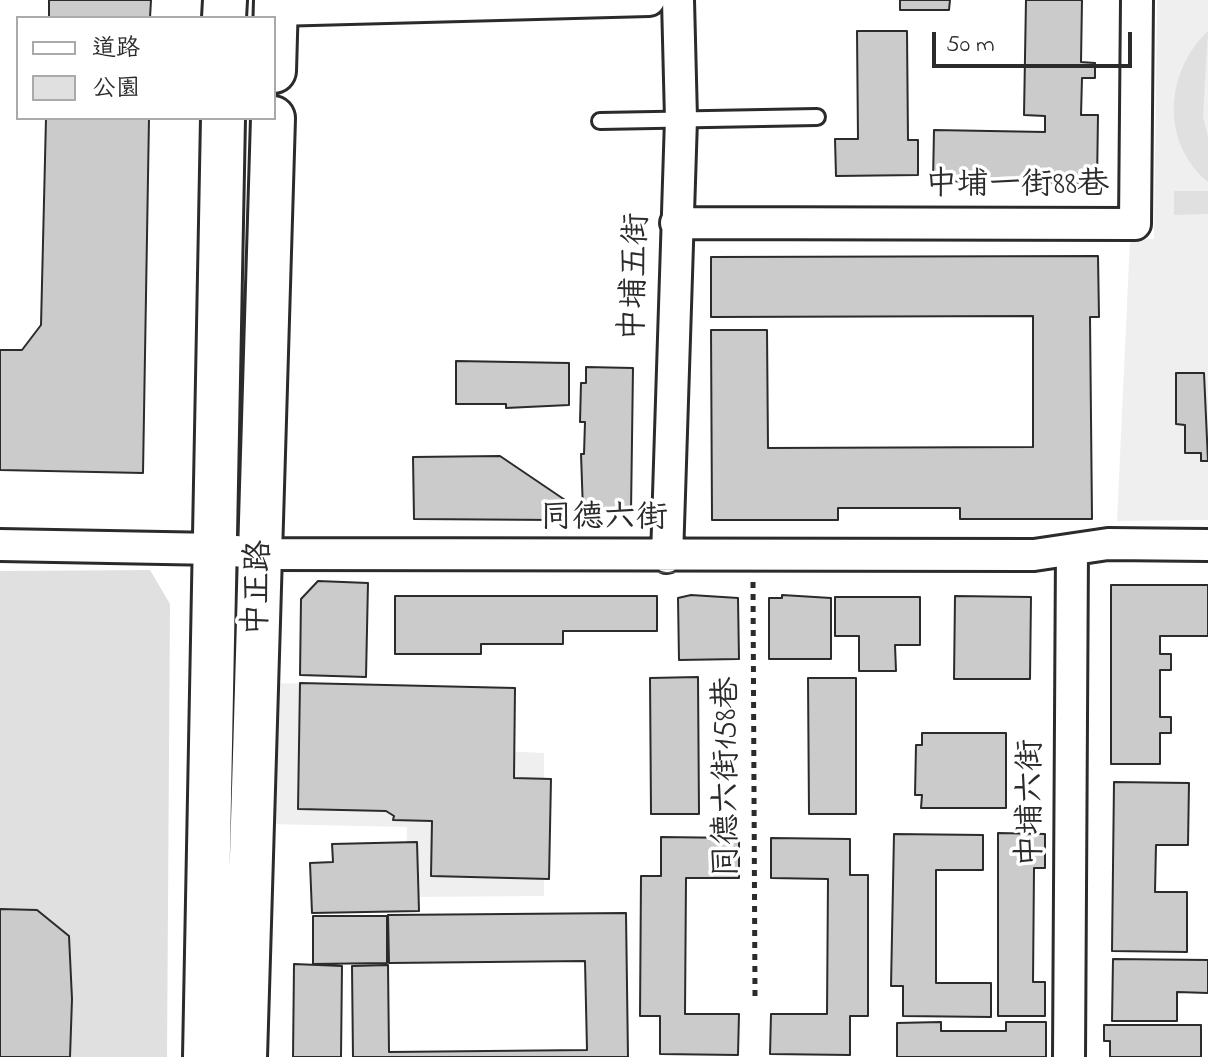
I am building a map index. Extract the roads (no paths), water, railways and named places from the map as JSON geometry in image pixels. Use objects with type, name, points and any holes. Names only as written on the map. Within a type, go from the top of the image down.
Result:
[{"type":"street","points":[[276,5],[649,0]]},
{"type":"street","name":"中埔五街","points":[[667,557],[681,119],[678,0]]},
{"type":"street","name":"中埔一街88巷","points":[[676,223],[1135,224],[1137,0]]},
{"type":"street","name":"中正路","points":[[205,1057],[223,120]]},
{"type":"street","name":"中正路","points":[[245,1057],[273,120]]},
{"type":"street","name":"同德六街","points":[[0,545],[217,549],[262,554],[667,557],[1034,555],[1108,544],[1208,545]]},
{"type":"street","name":"中埔六街","points":[[1069,1057],[1072,550]]},
{"type":"lane","points":[[600,121],[817,117]]}]
